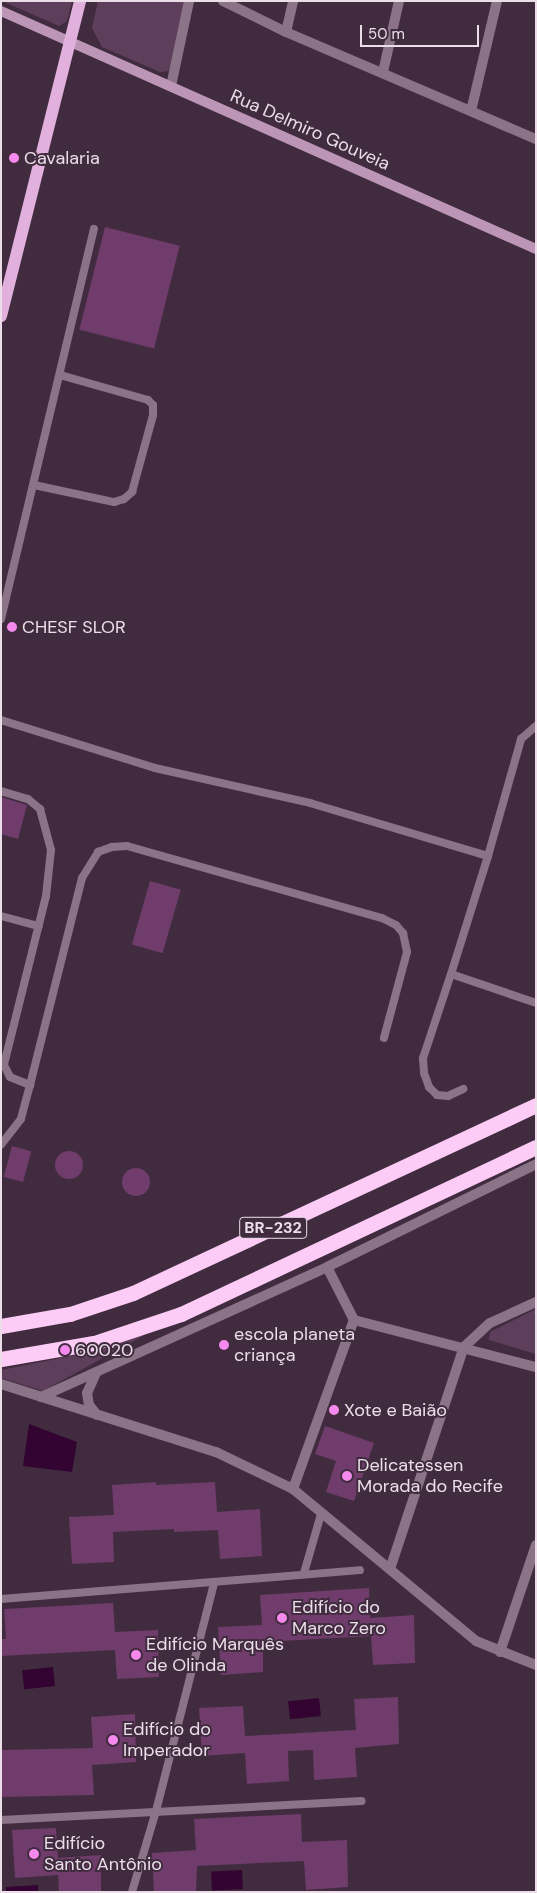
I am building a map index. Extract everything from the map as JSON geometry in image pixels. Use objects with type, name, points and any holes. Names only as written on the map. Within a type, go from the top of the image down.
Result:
[{"type":"highway","name":"BR-232","points":[[1,1326],[70,1314],[133,1293],[536,1105]]},
{"type":"highway","name":"BR-232","points":[[1,1360],[94,1343],[181,1314],[536,1146]]},
{"type":"main road","points":[[1,316],[80,1]]},
{"type":"street","points":[[171,86],[189,1]]},
{"type":"street","points":[[223,1],[286,32],[383,72],[536,140]]},
{"type":"street","points":[[286,32],[293,1]]},
{"type":"street","points":[[383,72],[399,1]]},
{"type":"street","points":[[471,111],[496,1]]},
{"type":"street","name":"Rua Delmiro Gouveia","points":[[1,11],[536,249]]},
{"type":"street","points":[[41,1397],[327,1267],[536,1164]]},
{"type":"street","points":[[293,1489],[354,1320],[327,1267]]},
{"type":"street","points":[[390,1569],[464,1347],[490,1323],[536,1302]]},
{"type":"street","points":[[354,1320],[536,1367]]},
{"type":"street","points":[[97,1372],[90,1381],[86,1393],[91,1409],[99,1416]]},
{"type":"street","points":[[1,1384],[216,1452],[293,1489],[476,1641],[536,1665]]},
{"type":"street","points":[[500,1652],[536,1545]]},
{"type":"lane","points":[[1,620],[94,228]]},
{"type":"lane","points":[[34,485],[114,502],[124,500],[132,492],[153,415],[153,405],[148,400],[60,375]]},
{"type":"lane","points":[[1,720],[155,768],[310,803],[488,856]]},
{"type":"lane","points":[[463,1089],[448,1096],[437,1094],[429,1087],[424,1072],[423,1058],[488,856],[521,739],[536,726]]},
{"type":"lane","points":[[1,791],[34,803],[44,818],[50,857],[39,926],[4,1065],[10,1077],[30,1085]]},
{"type":"lane","points":[[1,1145],[21,1119],[82,878],[98,852],[112,847],[136,849],[382,918],[396,924],[403,933],[407,952],[384,1038]]},
{"type":"lane","points":[[1,916],[39,926]]},
{"type":"lane","points":[[451,974],[536,1003]]},
{"type":"lane","points":[[304,1573],[321,1514]]},
{"type":"lane","points":[[1,1599],[214,1583],[304,1573],[360,1570]]},
{"type":"lane","points":[[132,1892],[156,1810],[214,1583]]},
{"type":"lane","points":[[1,1820],[156,1810],[362,1801]]},
{"type":"shaded area","points":[[2,1],[72,1],[67,21],[59,26]]},
{"type":"shaded area","points":[[98,1],[186,1],[169,71],[160,72],[102,47],[92,28]]},
{"type":"shaded area","points":[[536,1309],[536,1354],[489,1340],[490,1332]]},
{"type":"shaded area","points":[[159,1327],[43,1391],[1,1378],[1,1370],[96,1351]]},
{"type":"shaded area","points":[[29,1424],[77,1442],[72,1472],[23,1466]]},
{"type":"shaded area","points":[[53,1667],[55,1686],[24,1689],[22,1670]]},
{"type":"shaded area","points":[[319,1698],[321,1716],[290,1719],[288,1701]]},
{"type":"shaded area","points":[[242,1870],[243,1889],[212,1891],[211,1872]]},
{"type":"shaded area","points":[[38,1885],[38,1892],[6,1892],[6,1887]]},
{"type":"building","points":[[105,227],[180,246],[154,348],[79,330]]},
{"type":"building","points":[[1,797],[27,805],[18,839],[1,834]]},
{"type":"building","points":[[150,881],[181,890],[163,953],[132,944]]},
{"type":"building","points":[[12,1146],[31,1151],[23,1182],[4,1177]]},
{"type":"building","points":[[69,1151],[79,1155],[83,1165],[79,1175],[69,1179],[59,1175],[55,1165],[59,1155]]},
{"type":"building","points":[[136,1168],[146,1172],[150,1182],[146,1192],[136,1196],[126,1192],[122,1182],[126,1172]]},
{"type":"building","name":"Delicatessen Morada do Recife","points":[[325,1426],[374,1443],[354,1501],[326,1492],[336,1461],[315,1454]]},
{"type":"building","points":[[156,1482],[156,1485],[215,1482],[217,1512],[260,1509],[262,1556],[220,1559],[218,1530],[174,1532],[174,1529],[113,1532],[114,1562],[72,1564],[69,1517],[114,1515],[112,1485]]},
{"type":"building","points":[[369,1588],[370,1618],[414,1615],[415,1663],[373,1665],[371,1636],[263,1642],[263,1672],[221,1675],[218,1627],[262,1625],[260,1595]]},
{"type":"building","points":[[113,1603],[115,1632],[158,1630],[159,1677],[117,1679],[115,1650],[1,1656],[1,1639],[6,1639],[4,1609]]},
{"type":"building","points":[[398,1697],[399,1744],[355,1748],[357,1777],[314,1780],[313,1750],[288,1751],[289,1781],[247,1784],[245,1753],[202,1756],[199,1708],[243,1706],[245,1736],[356,1730],[354,1699]]},
{"type":"building","points":[[135,1714],[136,1762],[92,1765],[94,1795],[1,1797],[1,1750],[93,1748],[91,1717]]},
{"type":"building","points":[[301,1814],[302,1842],[347,1840],[348,1887],[306,1890],[304,1861],[197,1866],[196,1892],[154,1892],[152,1853],[196,1850],[194,1819]]},
{"type":"building","points":[[56,1828],[58,1858],[101,1855],[101,1892],[59,1892],[58,1875],[15,1878],[12,1830]]},
{"type":"place","name":"Cavalaria","points":[[14,158]]},
{"type":"place","name":"CHESF SLOR","points":[[12,627]]},
{"type":"place","name":"escola planeta criança","points":[[224,1345]]},
{"type":"place","name":"60020","points":[[65,1350]]},
{"type":"place","name":"Xote e Baião","points":[[334,1410]]},
{"type":"place","name":"Delicatessen Morada do Recife","points":[[347,1476]]},
{"type":"place","name":"Edifício do Marco Zero","points":[[282,1618]]},
{"type":"place","name":"Edifício Marquês de Olinda","points":[[136,1655]]},
{"type":"place","name":"Edifício do Imperador","points":[[113,1740]]},
{"type":"place","name":"Edifício Santo Antônio","points":[[34,1854]]}]
